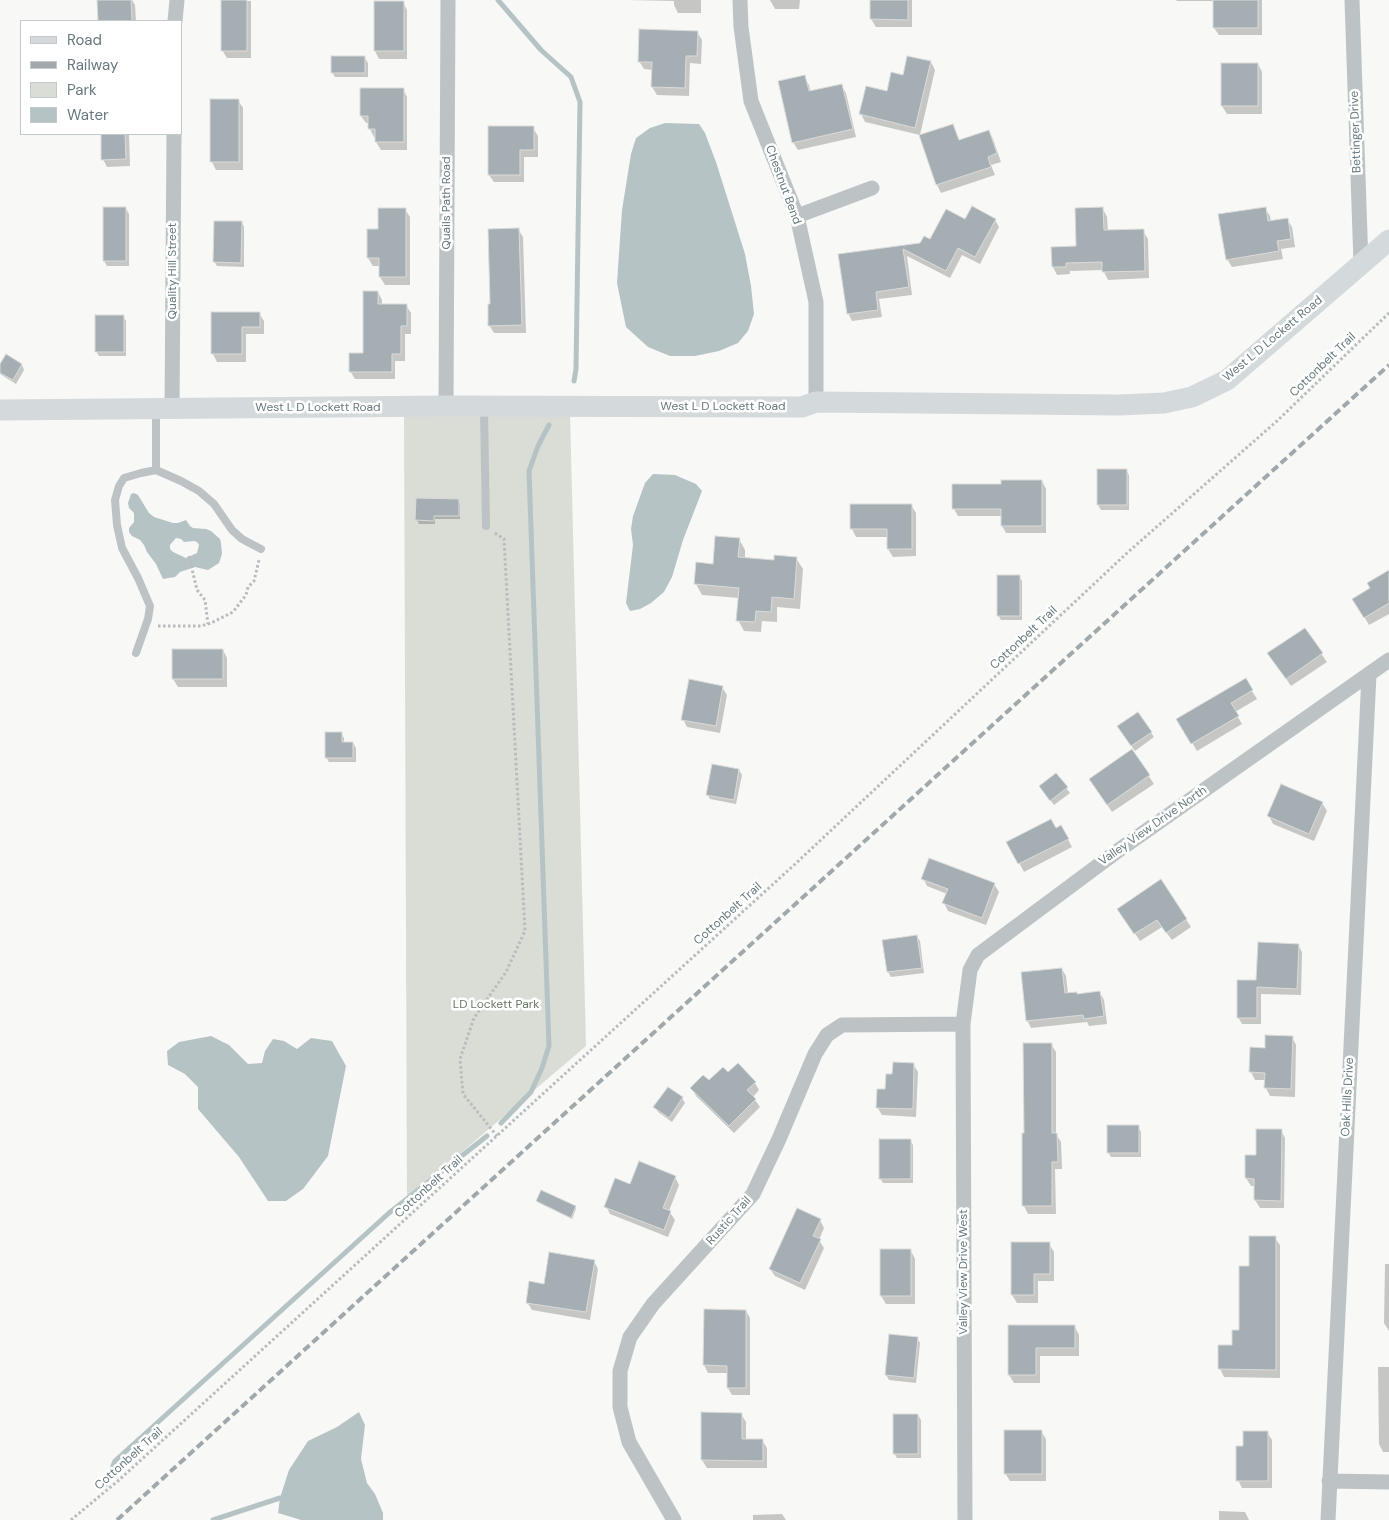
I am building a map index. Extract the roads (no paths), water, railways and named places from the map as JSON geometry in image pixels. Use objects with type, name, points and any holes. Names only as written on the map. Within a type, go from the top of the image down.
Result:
[{"type":"main road","name":"West L D Lockett Road","points":[[0,410],[446,406],[802,407],[816,402],[1119,405],[1164,403],[1192,397],[1227,380],[1389,240]]},
{"type":"street","points":[[175,20],[177,0]]},
{"type":"street","name":"Quails Path Road","points":[[446,406],[448,0]]},
{"type":"street","name":"Chestnut Bend","points":[[740,0],[741,27],[751,101],[796,216],[816,302],[816,402]]},
{"type":"street","name":"Bettinger Drive","points":[[1352,0],[1361,264]]},
{"type":"street","name":"Quality Hill Street","points":[[164,409],[174,135]]},
{"type":"street","points":[[796,216],[872,188]]},
{"type":"street","name":"Valley View Drive North","points":[[963,1024],[970,970],[978,955],[1118,850],[1389,660]]},
{"type":"street","name":"Oak Hills Drive","points":[[1328,1520],[1369,675]]},
{"type":"street","name":"Rustic Trail","points":[[674,1520],[629,1442],[620,1407],[620,1371],[630,1337],[653,1304],[753,1194],[779,1139],[815,1054],[827,1035],[842,1025],[963,1024]]},
{"type":"street","name":"Valley View Drive West","points":[[963,1024],[965,1520]]},
{"type":"street","points":[[1329,1481],[1389,1482]]},
{"type":"lane","points":[[484,406],[486,526]]},
{"type":"lane","points":[[156,470],[164,409]]},
{"type":"lane","points":[[136,652],[148,619],[150,606],[122,548],[117,525],[115,500],[119,486],[124,478],[156,470],[181,480],[199,491],[214,504],[232,530],[242,539],[261,549]]},
{"type":"water","points":[[665,123],[699,124],[705,133],[745,254],[751,286],[754,314],[748,331],[738,343],[719,351],[695,356],[670,356],[648,347],[626,327],[617,283],[622,210],[631,154],[636,138],[650,128]]},
{"type":"water","points":[[653,474],[675,475],[696,484],[702,491],[683,540],[672,577],[664,592],[651,603],[640,609],[630,611],[626,603],[633,545],[631,529],[633,516],[645,483]]},
{"type":"water","points":[[131,494],[138,495],[149,513],[154,517],[173,523],[186,520],[193,528],[211,531],[220,539],[221,543],[222,554],[219,563],[208,570],[195,567],[180,572],[175,577],[163,579],[144,545],[129,532],[129,528],[134,522],[134,513],[129,508],[128,503]],"holes":[[[176,538],[184,542],[197,542],[199,545],[197,553],[186,558],[173,552],[170,549],[170,545]]]},
{"type":"water","points":[[211,1036],[229,1045],[248,1064],[262,1063],[265,1051],[273,1039],[284,1041],[297,1049],[311,1038],[332,1041],[346,1066],[328,1156],[303,1189],[286,1201],[268,1201],[239,1157],[198,1109],[198,1087],[185,1074],[168,1065],[167,1051],[179,1042]]},
{"type":"water","points":[[359,1412],[365,1425],[361,1459],[367,1483],[375,1494],[383,1513],[383,1520],[301,1520],[278,1513],[280,1498],[289,1470],[308,1441],[337,1427]]},
{"type":"waterway","points":[[498,0],[541,50],[571,77],[580,102],[576,369],[574,381]]},
{"type":"waterway","points":[[501,1123],[531,1092],[549,1046],[529,471],[538,446],[549,425]]},
{"type":"waterway","points":[[106,1484],[115,1461],[389,1213],[487,1136]]},
{"type":"waterway","points":[[213,1520],[284,1498]]},
{"type":"railway","points":[[117,1520],[1389,365]]},
{"type":"park label","name":"LD Lockett Park","points":[[496,1005]]}]
